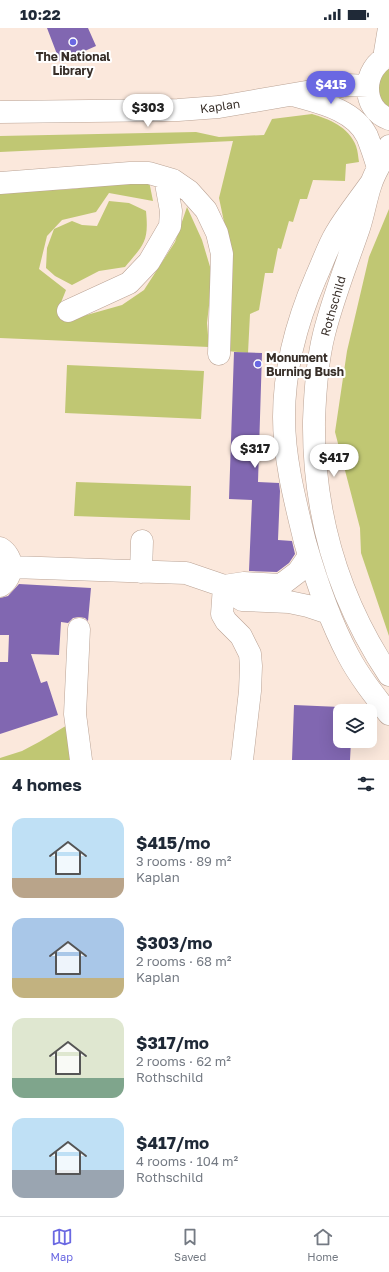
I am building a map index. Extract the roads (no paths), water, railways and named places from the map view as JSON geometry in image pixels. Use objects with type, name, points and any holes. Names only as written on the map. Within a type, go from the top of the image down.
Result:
[{"type":"street","points":[[389,28],[387,57],[372,70],[368,86],[368,96],[372,105],[378,112],[389,119]]},
{"type":"street","name":"Kaplan","points":[[0,112],[178,110],[219,107],[347,85],[368,86]]},
{"type":"street","points":[[293,95],[340,111],[353,119],[361,127],[366,136],[375,176],[335,233],[306,302],[293,344],[286,382],[284,418],[287,453],[293,491],[309,556],[329,613],[355,666],[389,714]]},
{"type":"street","name":"Rothschild","points":[[389,146],[375,176],[359,228],[336,292],[324,335],[317,372],[314,440],[315,465],[323,524],[333,560],[349,603],[375,653],[389,675]]},
{"type":"street","points":[[0,183],[130,173],[149,173],[173,180],[189,191],[206,210],[217,233],[222,254],[219,354]]},
{"type":"street","points":[[68,311],[129,283],[149,262],[170,226],[171,211],[165,178]]},
{"type":"street","points":[[306,302],[320,316],[328,320]]},
{"type":"street","points":[[141,572],[142,542]]},
{"type":"street","points":[[0,548],[8,554],[12,567],[7,581],[0,586]]},
{"type":"street","points":[[285,593],[309,556]]},
{"type":"street","points":[[12,567],[186,573],[224,586],[242,600],[285,593],[308,606],[329,613]]},
{"type":"street","points":[[224,586],[222,614],[226,621],[241,636],[250,654],[250,691],[242,760]]},
{"type":"street","points":[[79,630],[75,714],[81,760]]},
{"type":"place","name":"The National Library","points":[[73,42]]},
{"type":"place","name":"Monument Burning Bush","points":[[258,364]]}]
